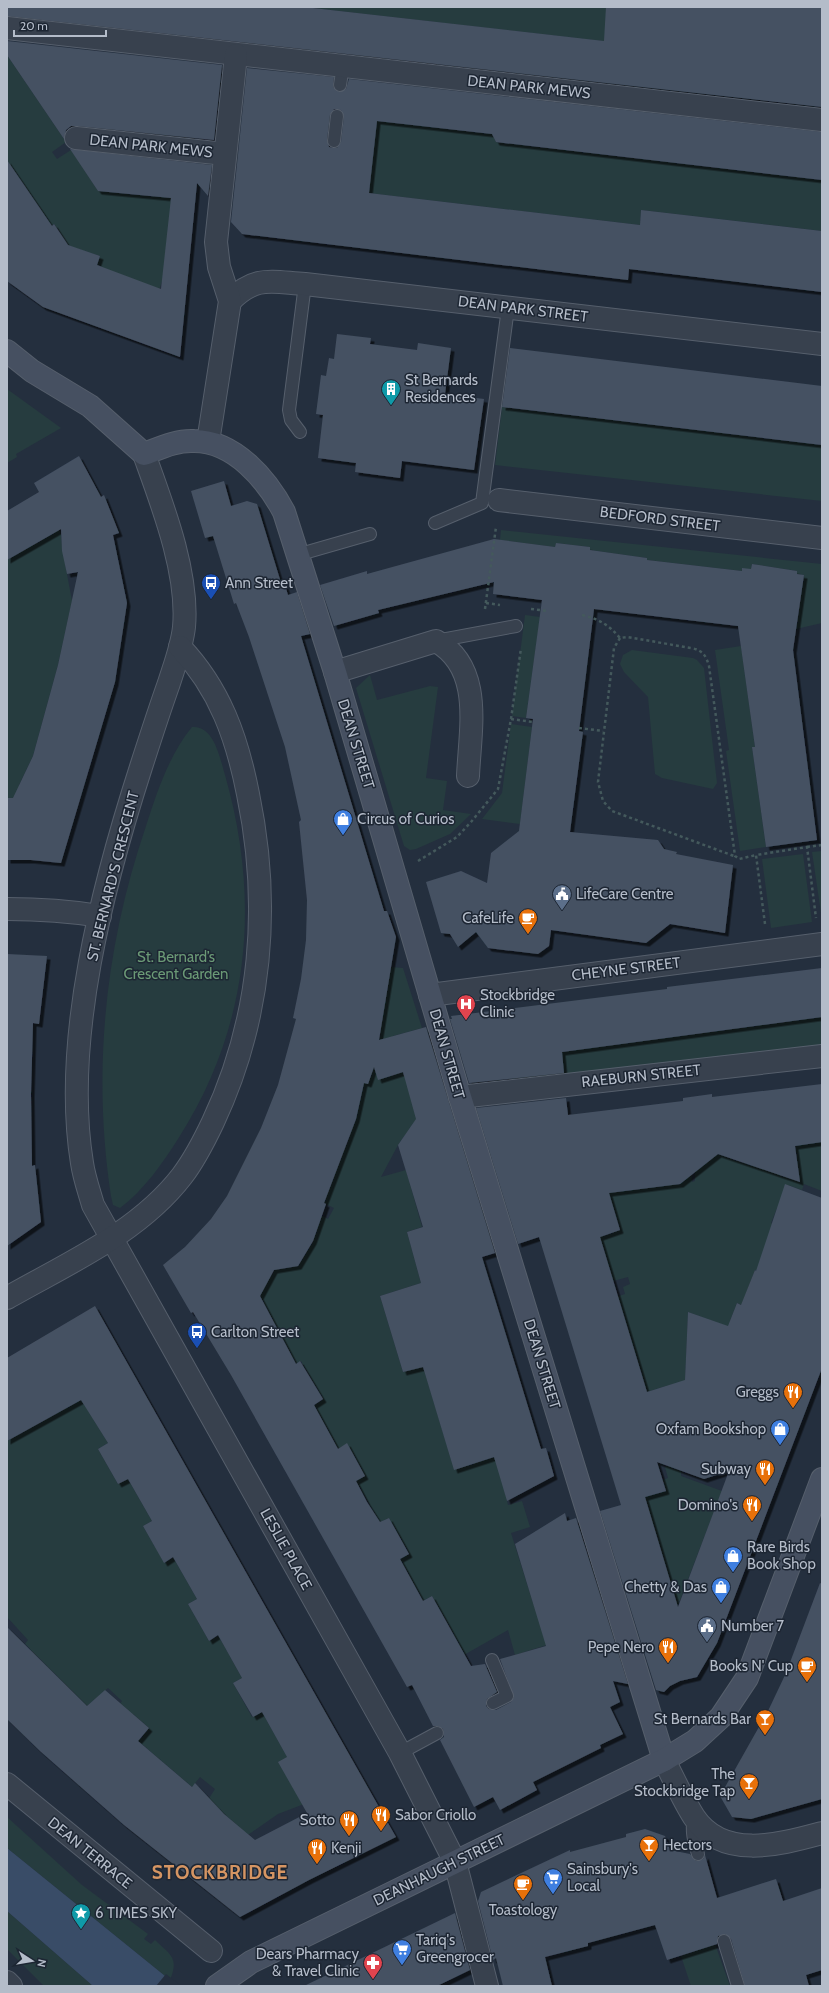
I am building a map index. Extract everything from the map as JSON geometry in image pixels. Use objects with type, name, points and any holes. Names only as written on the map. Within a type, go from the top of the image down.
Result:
[{"type":"street","name":"DEAN PARK MEWS","points":[[7,28],[236,55],[341,76],[822,120]]},
{"type":"street","name":"DEAN PARK MEWS","points":[[230,301],[219,267],[217,251],[225,154],[236,55]]},
{"type":"street","name":"DEAN PARK MEWS","points":[[76,138],[225,154]]},
{"type":"street","name":"DEAN PARK STREET","points":[[230,301],[249,285],[262,282],[305,284],[822,344]]},
{"type":"street","points":[[208,442],[230,301]]},
{"type":"street","points":[[7,351],[32,370],[90,406],[144,454]]},
{"type":"street","name":"DEAN STREET","points":[[144,454],[170,444],[184,441],[208,442],[227,450],[245,462],[274,493],[284,512],[335,672],[460,1097],[664,1760]]},
{"type":"street","name":"ST. BERNARD'S CRESCENT","points":[[112,1238],[93,1205],[82,1164],[77,1109],[78,1058],[83,1010],[100,916],[126,816],[180,647],[184,625],[182,593],[169,525],[144,454]]},
{"type":"street","name":"BEDFORD STREET","points":[[499,500],[822,538]]},
{"type":"street","points":[[335,672],[436,641],[450,649],[456,656],[471,691],[468,776]]},
{"type":"street","points":[[7,1298],[112,1238],[152,1208],[170,1190],[192,1163],[204,1142],[228,1087],[240,1052],[252,1003],[259,952],[261,896],[259,862],[252,814],[241,761],[218,698],[201,671],[180,647]]},
{"type":"street","points":[[7,909],[73,911],[100,916]]},
{"type":"street","name":"CHEYNE STREET","points":[[430,995],[821,944]]},
{"type":"street","name":"RAEBURN STREET","points":[[460,1097],[822,1056]]},
{"type":"street","name":"LESLIE PLACE","points":[[112,1238],[400,1753],[456,1862],[487,1986]]},
{"type":"street","name":"DEANHAUGH STREET","points":[[217,1986],[251,1962],[686,1748],[712,1725],[730,1705],[745,1682],[756,1659],[822,1479]]},
{"type":"street","points":[[664,1760],[694,1818],[705,1831],[715,1837],[746,1846],[773,1845],[822,1833]]},
{"type":"street","name":"DEAN TERRACE","points":[[7,1784],[211,1950]]},
{"type":"street","points":[[7,1982],[11,1986]]},
{"type":"lane","points":[[334,141],[337,116]]},
{"type":"lane","points":[[300,432],[291,420],[289,410],[305,284]]},
{"type":"lane","points":[[435,523],[482,503],[508,308]]},
{"type":"lane","points":[[297,555],[370,534]]},
{"type":"lane","points":[[436,641],[516,626]]},
{"type":"lane","points":[[492,1660],[507,1696],[493,1703]]},
{"type":"lane","points":[[400,1753],[437,1733]]},
{"type":"lane","points":[[694,1818],[692,1833],[698,1854]]},
{"type":"lane","points":[[724,1941],[738,1986]]},
{"type":"path","points":[[485,610],[499,500]]},
{"type":"path","points":[[526,608],[548,611]]},
{"type":"path","points":[[582,615],[601,621],[613,630],[620,638]]},
{"type":"path","points":[[620,638],[627,637],[697,649],[707,658],[734,856]]},
{"type":"path","points":[[620,638],[614,648],[598,782],[600,794],[607,806],[612,811],[739,859],[822,845]]},
{"type":"path","points":[[511,719],[533,722]]},
{"type":"path","points":[[580,728],[604,731]]},
{"type":"path","points":[[807,847],[821,944]]},
{"type":"path","points":[[756,855],[769,951]]},
{"type":"green space","points":[[304,7],[698,7],[821,66]]},
{"type":"green space","points":[[7,55],[66,142],[52,152],[57,159],[71,150],[98,191],[174,198],[163,278],[159,290],[96,266],[100,256],[49,240],[60,232],[54,224],[41,233],[7,178]]},
{"type":"green space","points":[[377,121],[492,134],[496,142],[822,180],[822,231],[641,210],[640,225],[241,178],[344,160]]},
{"type":"green space","points":[[7,389],[61,428],[16,454],[17,457],[7,463]]},
{"type":"green space","points":[[502,407],[822,445],[822,501],[495,465]]},
{"type":"green space","points":[[58,527],[61,535],[72,601],[58,665],[33,756],[19,785],[23,787],[19,798],[7,798],[7,560]]},
{"type":"green space","points":[[501,530],[822,564],[822,623],[796,629],[804,575],[797,574],[797,571],[752,564],[751,569],[742,571],[647,560],[647,558],[590,550],[590,547],[556,543],[555,547],[500,540]]},
{"type":"green space","points":[[525,615],[540,617],[526,718],[512,716]]},
{"type":"green space","points":[[741,646],[755,747],[752,747],[766,847],[740,851],[726,751],[729,750],[715,650]]},
{"type":"green space","points":[[632,650],[693,658],[697,660],[704,668],[717,783],[713,789],[662,778],[655,774],[648,697],[624,672],[620,664],[623,655]]},
{"type":"green space","points":[[370,675],[377,700],[430,686],[438,687],[426,778],[447,781],[443,810],[471,814],[450,834],[416,849],[410,850],[404,846],[356,688]]},
{"type":"green space","points":[[511,724],[532,727],[520,824],[482,819],[502,793]]},
{"type":"green space","name":"St. Bernard’s Crescent Garden","points":[[192,727],[200,728],[206,731],[215,744],[225,775],[236,822],[243,869],[245,916],[242,962],[234,1008],[221,1053],[202,1096],[178,1139],[159,1167],[145,1185],[120,1208],[113,1205],[111,1196],[105,1149],[103,1102],[103,1056],[106,1009],[112,963],[132,871],[146,826],[164,774],[184,738]]},
{"type":"green space","points":[[822,851],[822,920],[812,852]]},
{"type":"green space","points":[[803,854],[812,922],[771,928],[762,859]]},
{"type":"green space","points":[[380,966],[403,968],[422,1028],[393,1036],[418,1120],[415,1121],[398,1145],[381,1177],[406,1170],[422,1227],[407,1232],[421,1283],[380,1296],[403,1372],[423,1366],[454,1469],[501,1455],[505,1493],[508,1505],[522,1501],[530,1527],[511,1533],[533,1603],[540,1601],[553,1643],[515,1655],[508,1630],[455,1660],[453,1633],[432,1596],[423,1601],[400,1559],[409,1553],[389,1518],[380,1522],[356,1481],[365,1476],[347,1444],[338,1449],[314,1405],[323,1399],[301,1361],[292,1366],[285,1343],[252,1281],[265,1273],[271,1277],[275,1269],[303,1257],[314,1240],[293,1227],[306,1207],[328,1219],[334,1208],[322,1202],[349,1139],[342,1123],[353,1126],[356,1119],[356,1080],[368,1084],[381,1033],[369,1030],[375,995],[386,997],[388,988]]},
{"type":"green space","points":[[822,1017],[822,1045],[513,1082],[510,1058]]},
{"type":"green space","points":[[820,1132],[822,1142],[822,1191],[804,1184],[802,1190],[788,1185],[792,1214],[777,1208],[771,1223],[787,1230],[768,1275],[755,1270],[747,1291],[755,1310],[737,1303],[730,1321],[822,1356],[822,1361],[688,1312],[681,1476],[722,1491],[672,1621],[645,1497],[666,1491],[663,1480],[668,1478],[665,1467],[669,1465],[681,1407],[673,1384],[637,1395],[610,1299],[625,1294],[623,1287],[630,1284],[628,1277],[613,1281],[593,1239],[620,1230],[615,1214],[546,1152],[689,1148],[692,1182],[695,1181],[695,1171],[718,1154],[749,1165],[746,1141],[797,1162],[794,1135]]},
{"type":"green space","points":[[81,1399],[108,1443],[98,1449],[118,1484],[128,1479],[152,1521],[143,1526],[164,1562],[173,1557],[197,1599],[188,1604],[209,1641],[218,1635],[242,1678],[233,1683],[252,1717],[262,1712],[312,1801],[278,1814],[245,1837],[237,1825],[208,1800],[215,1789],[200,1777],[192,1787],[138,1741],[149,1728],[133,1714],[110,1717],[122,1701],[108,1688],[87,1706],[25,1644],[28,1640],[7,1617],[7,1441]]},
{"type":"green space","points":[[7,1817],[82,1885],[148,1934],[144,1939],[151,1944],[155,1940],[169,1953],[172,1957],[174,1966],[170,1980],[7,1848]]},
{"type":"green space","points":[[7,1911],[93,1986],[44,1986],[7,1949]]},
{"type":"green space","points":[[715,1944],[730,1986],[691,1986],[681,1956]]},
{"type":"water","points":[[7,1848],[178,1986],[93,1986],[7,1911]]},
{"type":"pier","points":[[166,1974],[179,1984],[180,1986],[156,1986]]},
{"type":"building","points":[[7,7],[304,7],[604,41],[606,7],[822,7],[822,107],[7,16]]},
{"type":"building","points":[[7,41],[222,65],[214,140],[77,126],[71,126],[66,130],[64,139],[7,55]]},
{"type":"building","points":[[247,68],[334,77],[333,87],[339,92],[346,89],[349,79],[822,132],[822,180],[496,142],[492,134],[377,121],[369,193],[640,225],[641,210],[822,231],[822,292],[629,269],[628,280],[242,234],[231,222]],"holes":[[[334,109],[341,110],[344,117],[341,142],[337,148],[329,147],[327,140],[330,115]]]},
{"type":"building","points":[[70,149],[212,165],[208,196],[197,183],[180,357],[43,307],[7,281],[7,160],[52,226],[54,224],[68,245],[100,256],[97,265],[161,289],[171,198],[98,191]]},
{"type":"building","name":"St Bernards Residences","points":[[337,334],[371,338],[370,344],[417,350],[418,343],[451,348],[445,394],[484,399],[474,470],[402,461],[400,478],[355,472],[356,463],[318,458],[323,415],[316,414],[321,375],[326,376],[329,358],[334,359]]},
{"type":"building","points":[[510,348],[822,386],[822,445],[502,407]]},
{"type":"building","points":[[79,456],[101,497],[104,495],[119,533],[113,535],[127,603],[115,682],[61,863],[31,860],[7,860],[7,798],[13,798],[33,756],[58,665],[78,572],[67,574],[62,551],[61,529],[7,560],[7,511],[39,492],[34,483]]},
{"type":"building","points":[[224,481],[231,506],[247,501],[257,504],[282,586],[285,585],[288,595],[297,592],[310,634],[301,636],[384,911],[387,911],[396,937],[379,1040],[426,1027],[495,1253],[482,1257],[541,1449],[546,1448],[554,1476],[507,1501],[494,1457],[454,1470],[423,1367],[403,1372],[380,1296],[421,1283],[407,1232],[423,1227],[398,1145],[416,1119],[403,1072],[378,1080],[374,1067],[368,1084],[364,1083],[356,1119],[324,1203],[326,1204],[313,1241],[298,1266],[274,1270],[260,1296],[296,1364],[300,1361],[323,1399],[314,1405],[338,1449],[347,1443],[365,1476],[356,1481],[367,1502],[380,1522],[389,1518],[409,1554],[400,1559],[423,1601],[432,1596],[471,1666],[485,1664],[497,1692],[487,1699],[486,1706],[489,1709],[496,1710],[511,1702],[514,1697],[500,1659],[546,1646],[515,1544],[565,1513],[567,1521],[576,1518],[628,1684],[613,1681],[620,1702],[610,1707],[623,1734],[600,1745],[601,1748],[533,1782],[537,1790],[500,1810],[493,1797],[474,1807],[440,1740],[444,1737],[443,1729],[438,1726],[433,1726],[412,1685],[407,1687],[231,1375],[193,1312],[191,1313],[163,1265],[185,1247],[211,1219],[227,1196],[261,1128],[278,1085],[296,1019],[293,1018],[301,979],[306,940],[307,900],[299,822],[301,820],[285,747],[249,637],[236,603],[234,604],[213,536],[205,538],[191,491]]},
{"type":"building","points":[[494,539],[555,547],[556,543],[590,547],[590,550],[647,558],[647,560],[742,571],[742,568],[751,569],[752,564],[797,571],[797,574],[804,575],[793,650],[817,840],[766,847],[752,747],[755,747],[738,626],[594,609],[579,731],[583,732],[570,832],[658,840],[664,849],[677,852],[676,854],[733,865],[725,933],[670,924],[646,943],[551,930],[549,946],[538,954],[488,948],[476,932],[458,947],[450,934],[441,933],[426,882],[461,871],[487,883],[491,853],[519,831],[533,719],[526,718],[542,600],[493,594],[494,582],[378,610],[379,613],[334,626],[320,585],[367,571],[367,574]]},
{"type":"building","points":[[7,954],[47,956],[39,1024],[33,1023],[31,1094],[32,1166],[35,1165],[41,1222],[7,1246]]},
{"type":"building","points":[[822,968],[822,1017],[562,1052],[564,1073],[469,1083],[450,1019],[452,1019],[451,1016]]},
{"type":"building","points":[[822,1084],[822,1142],[795,1146],[800,1182],[718,1154],[680,1184],[609,1193],[620,1230],[600,1237],[647,1392],[685,1380],[688,1312],[728,1326],[737,1303],[741,1305],[755,1270],[756,1271],[785,1184],[822,1198],[822,1368],[717,1643],[697,1677],[680,1681],[670,1686],[664,1692],[656,1690],[600,1511],[621,1505],[539,1237],[518,1244],[476,1108],[566,1098],[568,1115],[683,1101],[683,1098],[712,1094],[712,1097]],"holes":[[[657,1462],[704,1479],[729,1471],[678,1607],[645,1497],[666,1491]]]},
{"type":"building","points":[[95,1306],[396,1837],[309,1880],[240,1917],[124,1825],[40,1751],[7,1719],[7,1627],[87,1706],[105,1690],[149,1728],[138,1741],[192,1787],[195,1783],[224,1814],[255,1840],[307,1813],[278,1762],[287,1757],[262,1712],[253,1717],[233,1683],[242,1678],[218,1635],[209,1641],[188,1604],[197,1599],[173,1557],[164,1563],[143,1526],[152,1521],[128,1479],[118,1484],[98,1449],[108,1443],[81,1400],[7,1441],[7,1358]]},
{"type":"building","points":[[820,1583],[822,1584],[822,1799],[751,1819],[732,1817],[720,1796],[768,1711],[786,1673]]},
{"type":"building","points":[[645,1829],[665,1836],[670,1850],[690,1854],[696,1861],[703,1859],[705,1855],[717,1898],[776,1879],[783,1901],[822,1888],[822,1970],[806,1975],[809,1986],[745,1986],[731,1939],[725,1934],[718,1936],[717,1944],[667,1960],[655,1925],[588,1943],[588,1946],[545,1957],[552,1986],[503,1986],[496,1958],[493,1960],[478,1901],[481,1892],[570,1850],[570,1852],[626,1837],[626,1834]]},
{"type":"building","points":[[455,1913],[470,1970],[437,1986],[304,1986]]},
{"type":"place","name":"St Bernards Residences","points":[[391,406]]},
{"type":"place","name":"Ann Street","points":[[211,600]]},
{"type":"place","name":"Circus of Curios","points":[[343,836]]},
{"type":"place","name":"LifeCare Centre","points":[[562,911]]},
{"type":"place","name":"CafeLife","points":[[528,935]]},
{"type":"place","name":"Stockbridge Clinic","points":[[466,1021]]},
{"type":"place","name":"Carlton Street","points":[[197,1349]]},
{"type":"place","name":"Greggs","points":[[793,1409]]},
{"type":"place","name":"Oxfam Bookshop","points":[[780,1446]]},
{"type":"place","name":"Subway","points":[[765,1486]]},
{"type":"place","name":"Domino's","points":[[752,1522]]},
{"type":"place","name":"Rare Birds Book Shop","points":[[733,1573]]},
{"type":"place","name":"Chetty & Das","points":[[721,1604]]},
{"type":"place","name":"Number 7","points":[[707,1643]]},
{"type":"place","name":"Pepe Nero","points":[[668,1664]]},
{"type":"place","name":"Books N' Cup","points":[[807,1683]]},
{"type":"place","name":"St Bernards Bar","points":[[765,1736]]},
{"type":"place","name":"The Stockbridge Tap","points":[[749,1800]]},
{"type":"place","name":"Sabor Criollo","points":[[381,1832]]},
{"type":"place","name":"Sotto","points":[[349,1837]]},
{"type":"place","name":"Hectors","points":[[649,1862]]},
{"type":"place","name":"Kenji","points":[[317,1865]]},
{"type":"place","name":"Sainsbury's Local","points":[[553,1895]]},
{"type":"place","name":"Toastology","points":[[523,1901]]},
{"type":"place","name":"6 TIMES SKY","points":[[81,1930]]},
{"type":"place","name":"Tariq's Greengrocer","points":[[402,1966]]},
{"type":"place","name":"Dears Pharmacy & Travel Clinic","points":[[373,1980]]},
{"type":"district","name":"STOCKBRIDGE","points":[[220,1872]]}]
